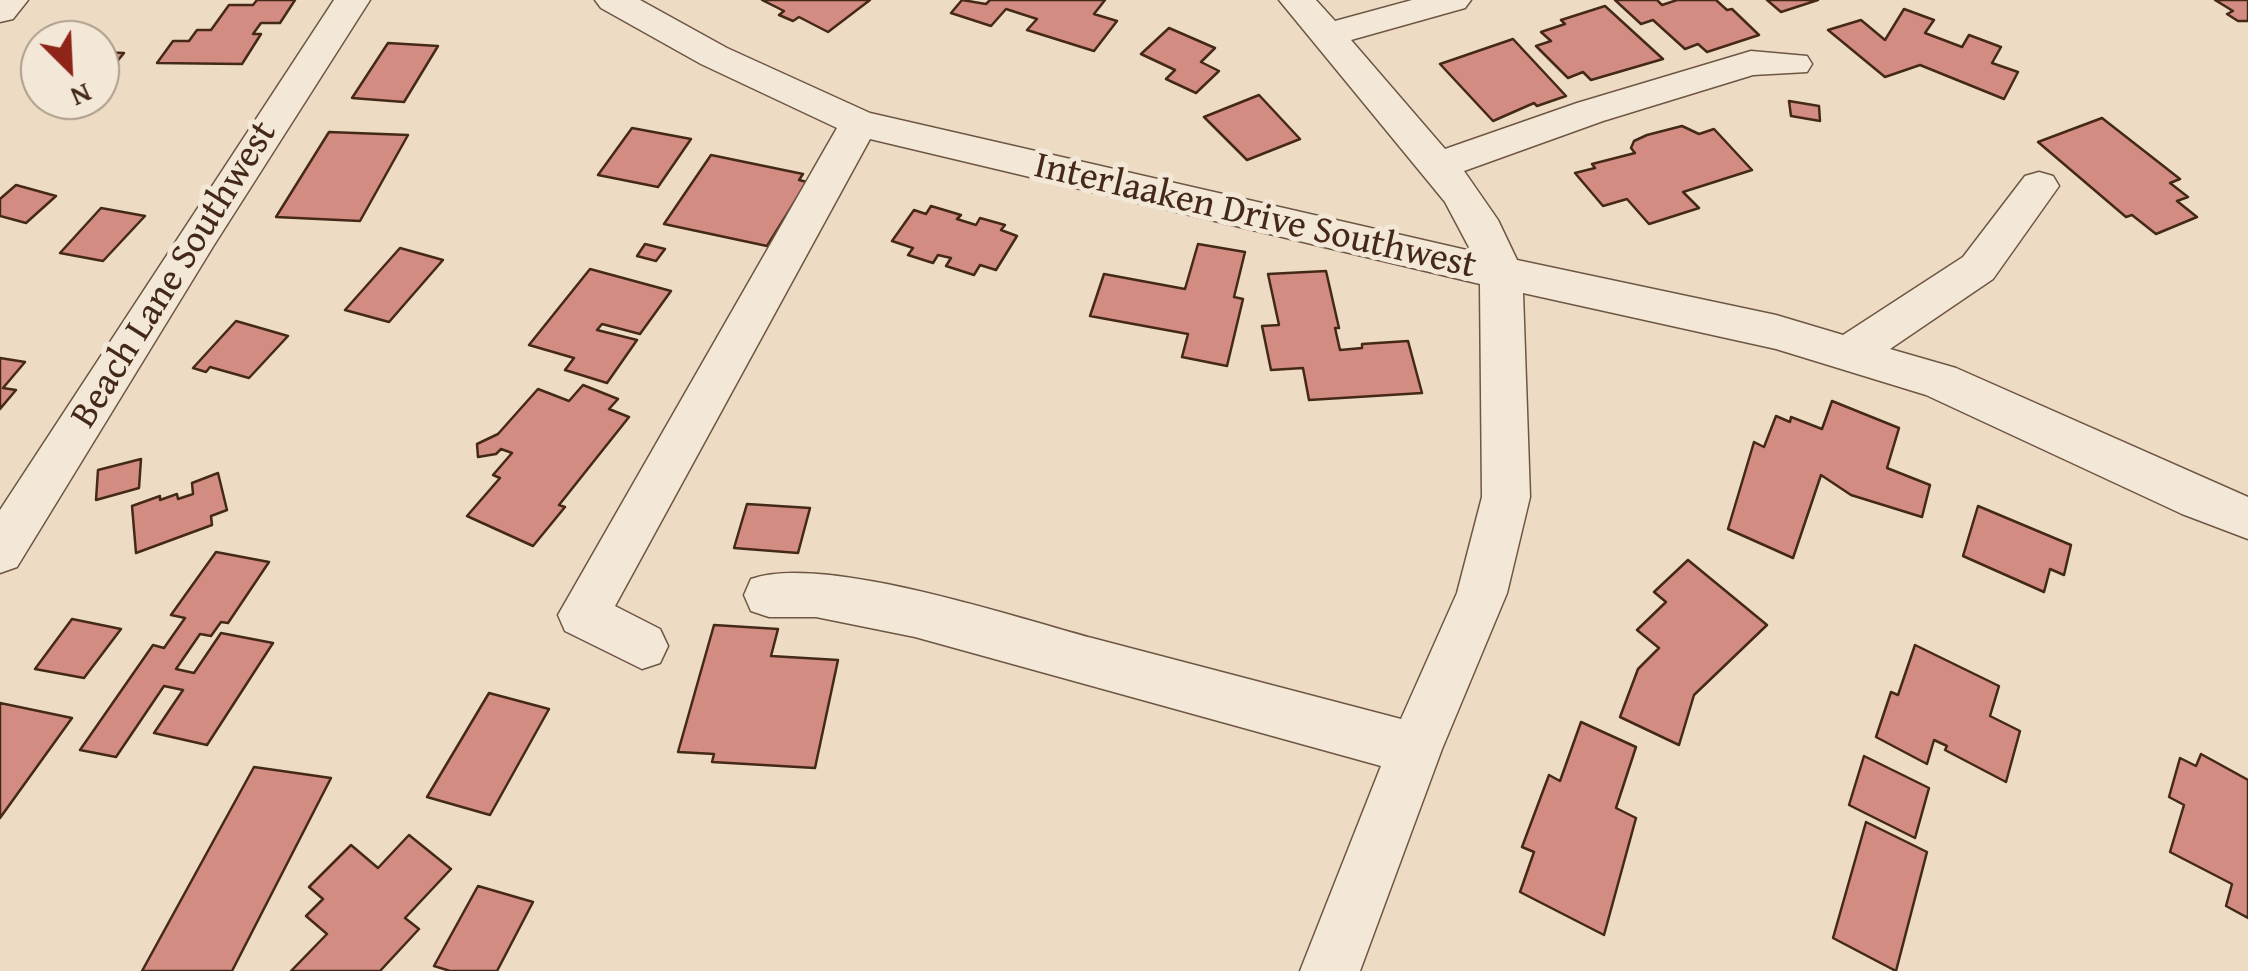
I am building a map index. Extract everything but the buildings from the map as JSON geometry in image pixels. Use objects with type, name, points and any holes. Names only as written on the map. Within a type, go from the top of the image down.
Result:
[{"type":"street","points":[[0,10],[10,0]]},
{"type":"street","name":"Beach Lane Southwest","points":[[0,552],[199,234],[352,0]]},
{"type":"street","name":"Interlaaken Drive Southwest","points":[[613,0],[714,56],[859,123],[1297,229],[1501,272],[1506,497],[1482,593],[1416,748],[1330,971]]},
{"type":"street","points":[[1297,0],[1459,192],[1483,231],[1501,272],[1776,332],[1940,381],[2199,500],[2248,518]]},
{"type":"street","points":[[1327,36],[1453,0]]},
{"type":"street","points":[[1438,166],[1590,112],[1751,63],[1794,64]]},
{"type":"street","points":[[642,646],[584,615],[859,123]]},
{"type":"street","points":[[1848,354],[1978,268],[2039,186]]},
{"type":"street","points":[[769,595],[816,596],[915,614],[1416,748]]}]
